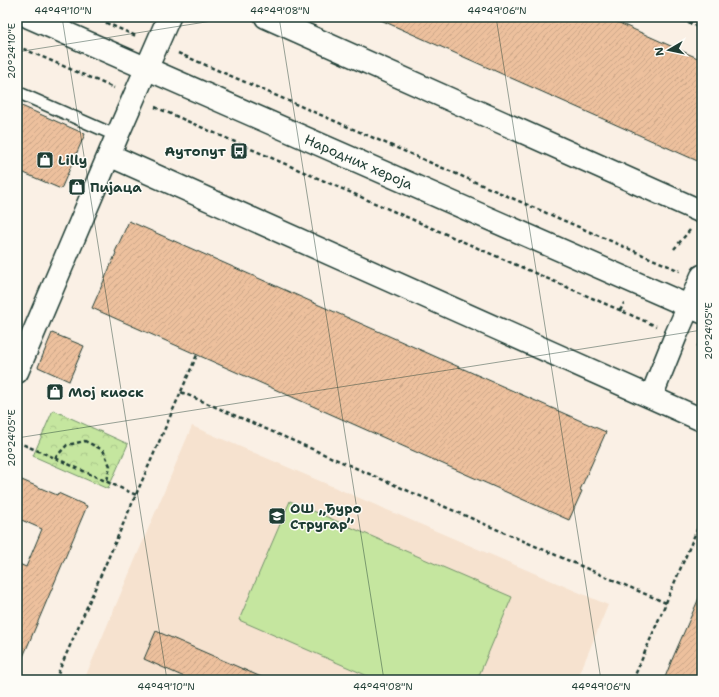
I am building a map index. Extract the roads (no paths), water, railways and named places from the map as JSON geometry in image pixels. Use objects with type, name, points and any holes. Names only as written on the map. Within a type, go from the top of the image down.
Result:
[{"type":"street","name":"Народних хероја","points":[[29,17],[696,310]]},
{"type":"street","points":[[17,372],[169,17]]},
{"type":"street","points":[[266,17],[697,220]]},
{"type":"street","points":[[113,146],[702,420]]},
{"type":"street","points":[[651,397],[676,335],[696,310],[701,278]]},
{"type":"lane","points":[[17,92],[113,146]]},
{"type":"place","name":"Аутопут","points":[[239,151]]},
{"type":"place","name":"Lilly","points":[[45,160]]},
{"type":"place","name":"Пијаца","points":[[77,187]]},
{"type":"place","name":"Мој киоск","points":[[55,392]]},
{"type":"place","name":"ОШ „Ђуро Стругар”","points":[[277,516]]}]
